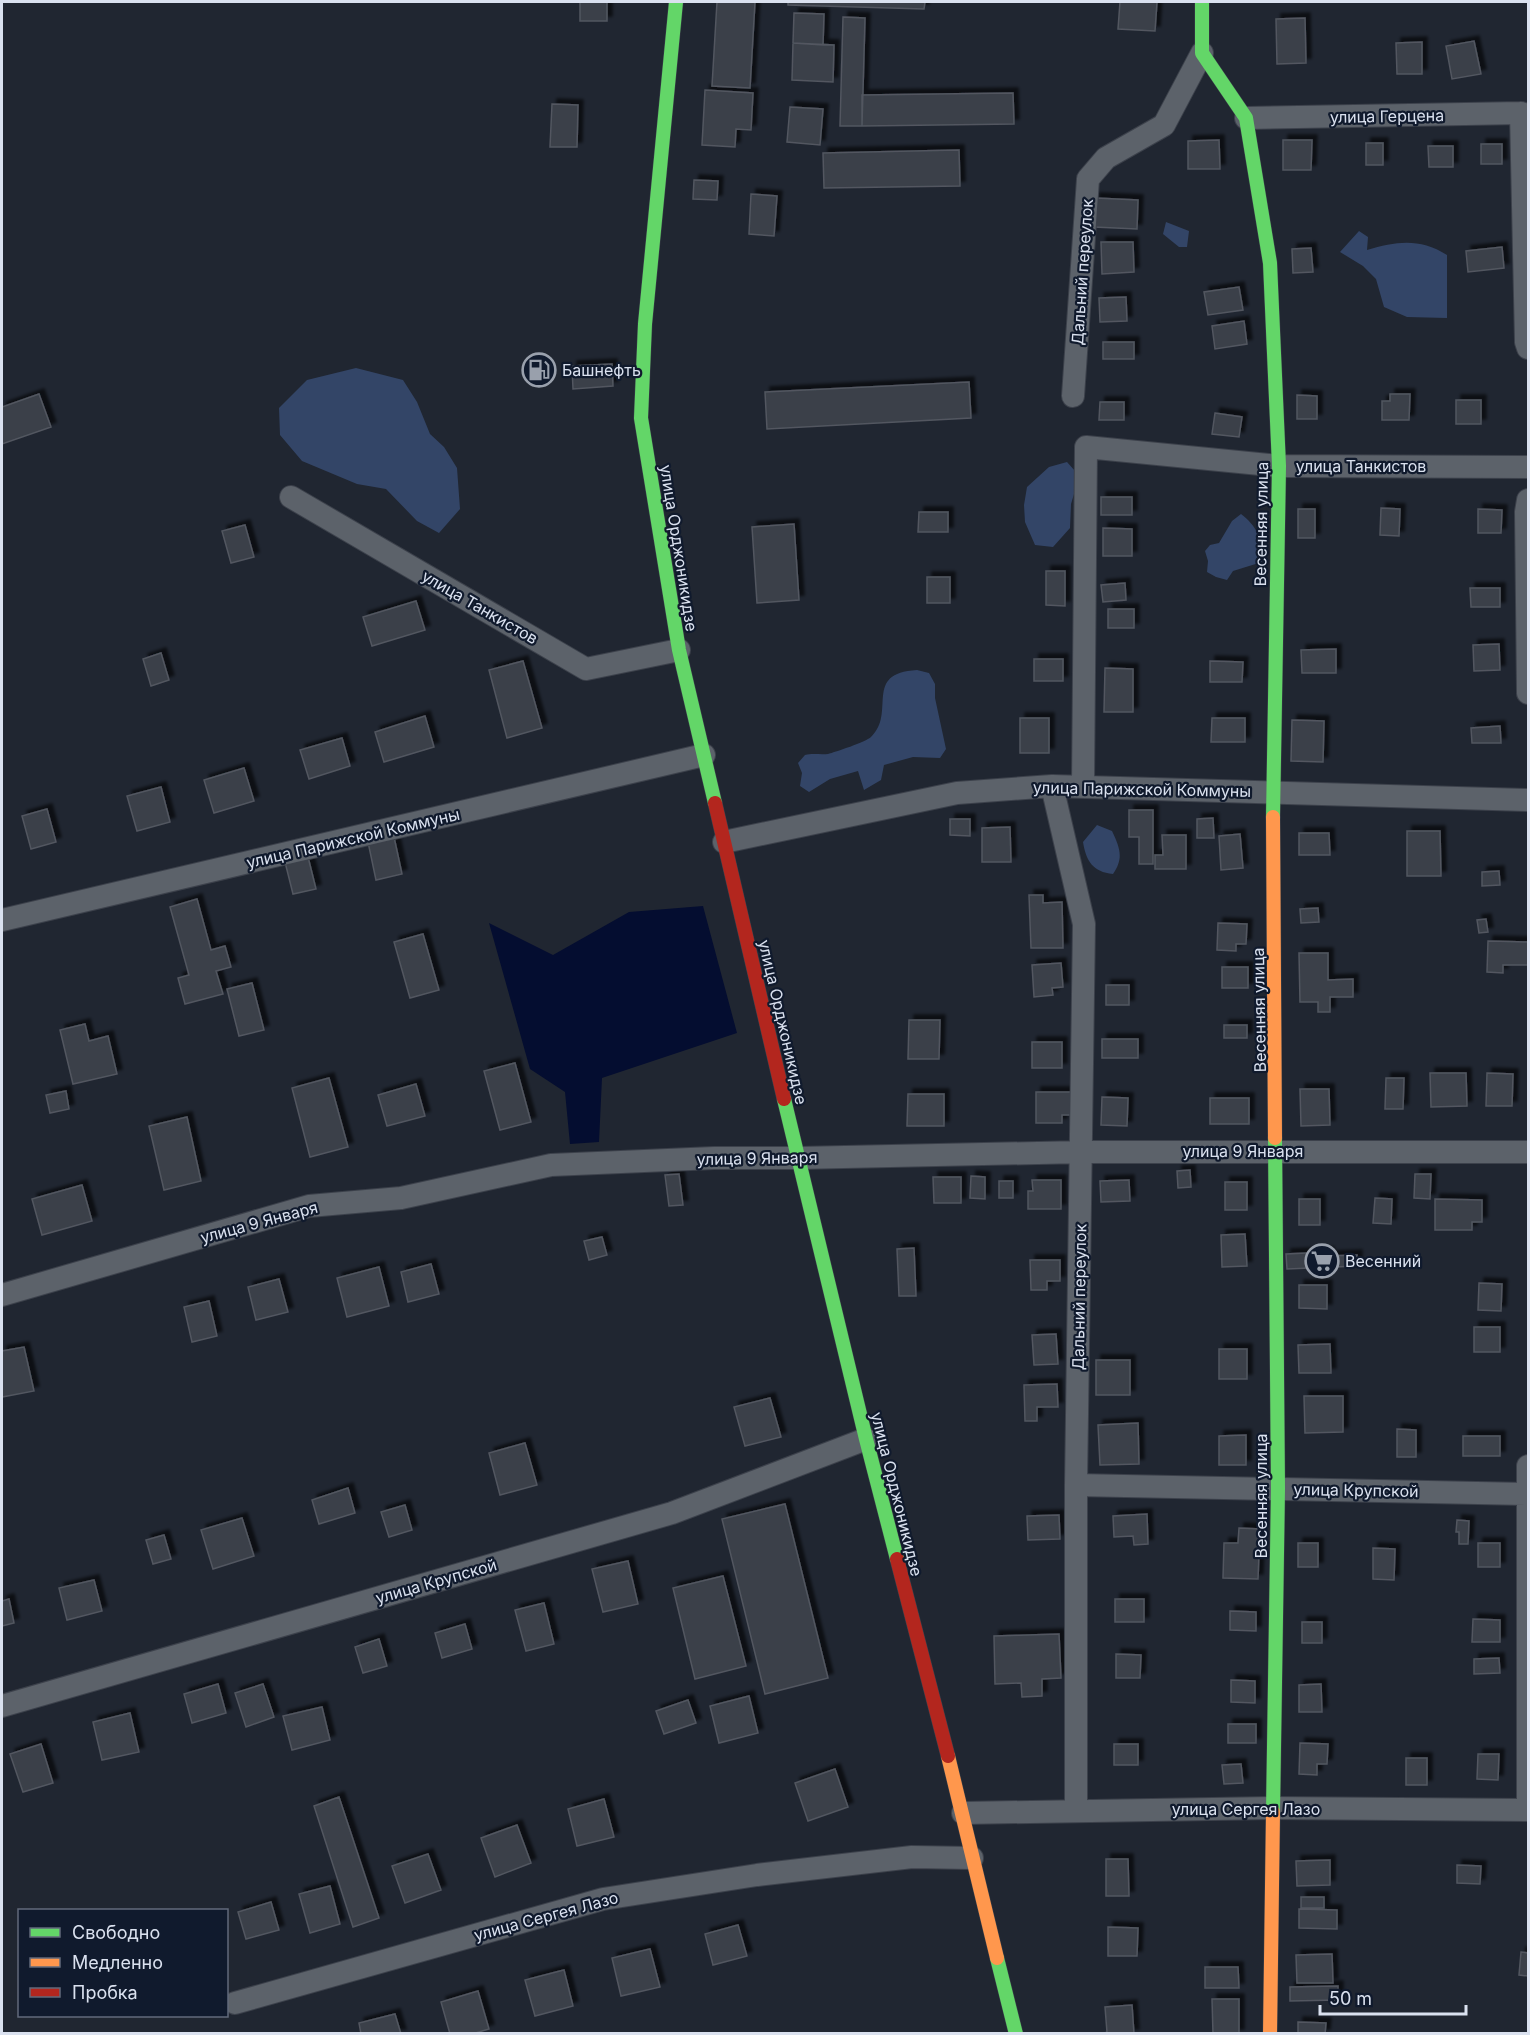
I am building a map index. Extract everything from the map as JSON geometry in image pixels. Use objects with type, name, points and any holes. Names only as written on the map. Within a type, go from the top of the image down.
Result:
[{"type":"main road","name":"улица Орджоникидзе","points":[[676,2],[645,324],[641,418],[679,650],[866,1439],[963,1813],[1016,2034]]},
{"type":"main road","points":[[1202,2],[1202,53]]},
{"type":"main road","name":"Весенняя улица","points":[[1202,53],[1246,118],[1270,263],[1279,466],[1273,791],[1278,1488],[1270,2034]]},
{"type":"street","name":"Дальний переулок","points":[[1073,396],[1088,179],[1106,158],[1164,125],[1202,53]]},
{"type":"street","name":"улица Герцена","points":[[1246,118],[1525,114]]},
{"type":"street","points":[[1525,114],[1526,342],[1528,348]]},
{"type":"street","name":"улица Танкистов","points":[[1083,786],[1086,447],[1279,466],[1528,467]]},
{"type":"street","name":"улица Танкистов","points":[[291,498],[586,669],[679,650]]},
{"type":"street","points":[[1528,500],[1526,512],[1528,693]]},
{"type":"street","name":"улица Парижской Коммуны","points":[[2,920],[704,755]]},
{"type":"street","name":"Дальний переулок","points":[[1052,786],[1084,924],[1076,1485],[1076,1811]]},
{"type":"street","name":"улица Парижской Коммуны","points":[[724,842],[957,793],[1052,786],[1528,800]]},
{"type":"street","name":"улица 9 Января","points":[[2,1295],[309,1206],[400,1198],[551,1165],[714,1158],[1082,1152],[1528,1152]]},
{"type":"street","name":"улица Крупской","points":[[2,1706],[672,1513],[866,1439]]},
{"type":"street","points":[[1528,1466],[1528,1810]]},
{"type":"street","name":"улица Крупской","points":[[1076,1485],[1528,1494]]},
{"type":"street","name":"улица Сергея Лазо","points":[[963,1813],[1272,1808],[1528,1810]]},
{"type":"street","name":"улица Сергея Лазо","points":[[235,2003],[603,1899],[757,1875],[912,1857],[972,1858]]},
{"type":"shaded area","points":[[1166,222],[1189,231],[1187,247],[1179,247],[1163,234]]},
{"type":"shaded area","points":[[1359,231],[1368,237],[1367,250],[1408,243],[1427,246],[1447,255],[1447,318],[1407,317],[1384,307],[1376,279],[1363,266],[1340,252]]},
{"type":"shaded area","points":[[356,368],[403,380],[417,402],[430,434],[444,447],[457,468],[460,509],[439,533],[417,521],[386,489],[357,484],[302,461],[280,435],[279,408],[307,380]]},
{"type":"shaded area","points":[[1067,462],[1075,471],[1077,484],[1071,504],[1070,528],[1053,547],[1035,545],[1025,522],[1024,505],[1027,487],[1049,467]]},
{"type":"shaded area","points":[[1241,514],[1252,524],[1258,535],[1262,547],[1262,562],[1233,571],[1227,580],[1216,577],[1207,572],[1208,561],[1205,551],[1210,545],[1219,543],[1232,521]]},
{"type":"shaded area","points":[[917,670],[929,673],[935,684],[935,698],[946,749],[940,758],[913,757],[884,765],[881,780],[864,790],[858,771],[830,779],[809,792],[800,786],[802,773],[798,763],[805,755],[828,754],[871,737],[878,727],[885,686],[890,678],[900,673]]},
{"type":"shaded area","points":[[1097,825],[1112,831],[1117,843],[1120,858],[1113,874],[1100,871],[1086,855],[1083,842]]},
{"type":"shaded area","points":[[703,906],[737,1033],[602,1078],[599,1142],[570,1144],[565,1092],[530,1069],[489,923],[553,955],[629,912]]},
{"type":"building","points":[[580,2],[607,2],[607,21],[580,21]]},
{"type":"building","points":[[717,2],[755,2],[750,88],[712,86]]},
{"type":"building","points":[[788,2],[925,2],[924,9],[788,5]]},
{"type":"building","points":[[1120,2],[1157,2],[1155,31],[1118,29]]},
{"type":"building","points":[[794,13],[824,14],[823,45],[793,43]]},
{"type":"building","points":[[843,17],[865,18],[862,126],[840,126]]},
{"type":"building","points":[[1305,18],[1306,63],[1277,64],[1276,19]]},
{"type":"building","points":[[1474,41],[1481,74],[1452,79],[1446,46]]},
{"type":"building","points":[[1422,42],[1422,74],[1397,74],[1396,43]]},
{"type":"building","points":[[793,43],[834,45],[833,82],[792,80]]},
{"type":"building","points":[[705,90],[753,93],[751,130],[736,129],[735,147],[702,145]]},
{"type":"building","points":[[1013,93],[1014,124],[862,126],[862,95]]},
{"type":"building","points":[[552,104],[578,105],[577,147],[550,147]]},
{"type":"building","points":[[790,107],[823,109],[820,145],[787,142]]},
{"type":"building","points":[[1219,140],[1220,169],[1188,169],[1188,141]]},
{"type":"building","points":[[1283,140],[1312,140],[1311,170],[1283,170]]},
{"type":"building","points":[[1366,143],[1383,143],[1383,165],[1366,165]]},
{"type":"building","points":[[1481,144],[1502,144],[1502,164],[1481,164]]},
{"type":"building","points":[[1428,146],[1453,146],[1453,167],[1429,167]]},
{"type":"building","points":[[959,150],[960,186],[824,188],[823,153]]},
{"type":"building","points":[[694,180],[718,181],[717,200],[693,199]]},
{"type":"building","points":[[751,194],[777,196],[774,236],[749,234]]},
{"type":"building","points":[[1095,198],[1138,200],[1137,229],[1094,227]]},
{"type":"building","points":[[1101,242],[1133,242],[1134,272],[1102,274]]},
{"type":"building","points":[[1502,247],[1504,268],[1468,272],[1466,251]]},
{"type":"building","points":[[1311,248],[1313,272],[1293,273],[1292,249]]},
{"type":"building","points":[[1239,287],[1243,310],[1208,315],[1204,292]]},
{"type":"building","points":[[1126,297],[1127,321],[1100,322],[1099,298]]},
{"type":"building","points":[[1244,321],[1247,344],[1215,349],[1212,326]]},
{"type":"building","points":[[1103,342],[1134,342],[1134,359],[1103,359]]},
{"type":"building","name":"Башнефть","points":[[543,361],[545,379],[535,380],[533,362]]},
{"type":"building","points":[[612,364],[613,386],[573,389],[572,366]]},
{"type":"building","points":[[969,382],[971,418],[767,429],[765,392]]},
{"type":"building","points":[[39,394],[51,427],[2,444],[2,407]]},
{"type":"building","points":[[1390,394],[1410,394],[1409,420],[1382,420],[1382,401],[1390,401]]},
{"type":"building","points":[[1297,395],[1317,396],[1317,419],[1297,419]]},
{"type":"building","points":[[1456,400],[1481,400],[1481,424],[1456,424]]},
{"type":"building","points":[[1100,402],[1124,402],[1124,420],[1099,420]]},
{"type":"building","points":[[1215,413],[1242,417],[1239,437],[1212,434]]},
{"type":"building","points":[[1101,497],[1132,497],[1132,515],[1101,515]]},
{"type":"building","points":[[1381,508],[1400,509],[1399,536],[1380,535]]},
{"type":"building","points":[[1298,509],[1315,509],[1315,538],[1298,538]]},
{"type":"building","points":[[1478,509],[1502,510],[1501,533],[1478,533]]},
{"type":"building","points":[[919,512],[948,512],[948,532],[918,532]]},
{"type":"building","points":[[794,524],[799,600],[757,603],[752,527]]},
{"type":"building","points":[[245,525],[254,557],[231,563],[222,531]]},
{"type":"building","points":[[1103,528],[1132,529],[1132,556],[1103,556]]},
{"type":"building","points":[[1046,571],[1065,571],[1065,606],[1046,605]]},
{"type":"building","points":[[927,577],[950,577],[950,603],[927,603]]},
{"type":"building","points":[[1125,583],[1126,600],[1103,602],[1101,585]]},
{"type":"building","points":[[1470,588],[1500,588],[1500,607],[1471,607]]},
{"type":"building","points":[[416,601],[425,630],[372,646],[363,617]]},
{"type":"building","points":[[1108,609],[1134,609],[1134,628],[1108,628]]},
{"type":"building","points":[[1499,644],[1500,670],[1474,671],[1473,645]]},
{"type":"building","points":[[1336,649],[1336,673],[1302,673],[1301,650]]},
{"type":"building","points":[[161,653],[169,680],[151,686],[143,659]]},
{"type":"building","points":[[1034,659],[1063,659],[1063,681],[1034,681]]},
{"type":"building","points":[[523,661],[542,728],[507,738],[489,670]]},
{"type":"building","points":[[1210,661],[1243,662],[1242,682],[1210,682]]},
{"type":"building","points":[[1105,668],[1133,669],[1133,712],[1104,712]]},
{"type":"building","points":[[425,716],[434,747],[384,762],[375,732]]},
{"type":"building","points":[[1020,718],[1049,718],[1049,753],[1020,753]]},
{"type":"building","points":[[1212,718],[1245,718],[1245,742],[1211,742]]},
{"type":"building","points":[[1292,720],[1324,721],[1323,762],[1291,761]]},
{"type":"building","points":[[1500,726],[1501,743],[1472,743],[1471,728]]},
{"type":"building","points":[[342,738],[350,766],[309,779],[300,750]]},
{"type":"building","points":[[244,768],[254,801],[214,813],[204,780]]},
{"type":"building","points":[[161,787],[170,822],[137,831],[127,796]]},
{"type":"building","points":[[47,809],[56,842],[31,849],[22,816]]},
{"type":"building","points":[[1129,810],[1153,810],[1153,864],[1139,864],[1139,837],[1129,837]]},
{"type":"building","points":[[1213,818],[1214,838],[1197,838],[1197,819]]},
{"type":"building","points":[[950,819],[970,819],[970,836],[950,835]]},
{"type":"building","points":[[1010,827],[1011,862],[982,862],[982,828]]},
{"type":"building","points":[[1407,831],[1440,831],[1441,876],[1407,876]]},
{"type":"building","points":[[1299,833],[1329,833],[1330,855],[1299,855]]},
{"type":"building","points":[[1240,834],[1243,868],[1221,870],[1219,836]]},
{"type":"building","points":[[1162,835],[1186,835],[1186,869],[1155,869],[1155,855],[1163,855]]},
{"type":"building","points":[[394,837],[402,874],[376,880],[368,842]]},
{"type":"building","points":[[308,857],[316,889],[293,894],[285,862]]},
{"type":"building","points":[[1499,871],[1500,885],[1482,886],[1482,872]]},
{"type":"building","points":[[1029,895],[1043,895],[1043,903],[1062,902],[1063,948],[1031,948]]},
{"type":"building","points":[[197,899],[211,950],[225,946],[231,967],[216,971],[223,994],[185,1004],[178,978],[189,975],[170,907]]},
{"type":"building","points":[[1318,908],[1319,922],[1301,923],[1300,909]]},
{"type":"building","points":[[1486,919],[1488,932],[1479,933],[1477,920]]},
{"type":"building","points":[[1218,923],[1247,924],[1246,944],[1236,944],[1236,951],[1217,950]]},
{"type":"building","points":[[423,934],[439,990],[410,998],[394,942]]},
{"type":"building","points":[[1488,941],[1528,942],[1528,965],[1503,965],[1503,973],[1487,972]]},
{"type":"building","points":[[1299,953],[1328,953],[1328,980],[1353,979],[1353,997],[1330,997],[1330,1012],[1318,1012],[1318,1002],[1300,1002]]},
{"type":"building","points":[[1061,963],[1063,987],[1052,988],[1053,995],[1034,997],[1032,965]]},
{"type":"building","points":[[1222,967],[1248,967],[1248,988],[1222,988]]},
{"type":"building","points":[[252,983],[264,1030],[239,1036],[227,989]]},
{"type":"building","points":[[1106,985],[1129,985],[1129,1005],[1106,1005]]},
{"type":"building","points":[[909,1020],[940,1020],[939,1059],[908,1059]]},
{"type":"building","points":[[85,1024],[89,1041],[108,1036],[117,1074],[73,1084],[60,1030]]},
{"type":"building","points":[[1224,1025],[1247,1025],[1247,1038],[1224,1038]]},
{"type":"building","points":[[1102,1039],[1138,1039],[1138,1058],[1102,1058]]},
{"type":"building","points":[[1032,1042],[1062,1042],[1062,1068],[1032,1068]]},
{"type":"building","points":[[515,1063],[531,1122],[500,1130],[484,1071]]},
{"type":"building","points":[[1430,1073],[1466,1073],[1467,1106],[1431,1107]]},
{"type":"building","points":[[1487,1073],[1513,1074],[1512,1106],[1486,1106]]},
{"type":"building","points":[[329,1078],[348,1147],[310,1157],[292,1088]]},
{"type":"building","points":[[1386,1078],[1404,1078],[1403,1109],[1385,1109]]},
{"type":"building","points":[[416,1084],[425,1116],[387,1126],[378,1095]]},
{"type":"building","points":[[1300,1089],[1329,1089],[1330,1125],[1301,1126]]},
{"type":"building","points":[[66,1091],[69,1109],[50,1113],[46,1095]]},
{"type":"building","points":[[1036,1092],[1071,1092],[1071,1115],[1062,1115],[1062,1123],[1036,1123]]},
{"type":"building","points":[[908,1094],[944,1094],[944,1126],[907,1126]]},
{"type":"building","points":[[1102,1097],[1128,1098],[1127,1126],[1101,1125]]},
{"type":"building","points":[[1210,1098],[1249,1098],[1249,1124],[1210,1124]]},
{"type":"building","points":[[187,1117],[201,1181],[164,1190],[149,1126]]},
{"type":"building","points":[[1190,1170],[1191,1187],[1178,1188],[1177,1171]]},
{"type":"building","points":[[679,1174],[683,1205],[669,1206],[665,1175]]},
{"type":"building","points":[[1415,1174],[1431,1174],[1430,1199],[1414,1198]]},
{"type":"building","points":[[971,1176],[985,1177],[985,1199],[970,1198]]},
{"type":"building","points":[[933,1177],[961,1177],[961,1203],[934,1203]]},
{"type":"building","points":[[1032,1180],[1061,1180],[1061,1209],[1028,1209],[1028,1191],[1033,1191]]},
{"type":"building","points":[[1129,1180],[1130,1201],[1101,1202],[1100,1181]]},
{"type":"building","points":[[999,1181],[1013,1181],[1013,1198],[999,1198]]},
{"type":"building","points":[[1225,1182],[1247,1182],[1247,1210],[1225,1210]]},
{"type":"building","points":[[82,1185],[92,1221],[42,1235],[32,1199]]},
{"type":"building","points":[[1375,1198],[1392,1199],[1391,1224],[1373,1223]]},
{"type":"building","points":[[1299,1199],[1320,1199],[1320,1225],[1299,1225]]},
{"type":"building","points":[[1435,1199],[1482,1200],[1482,1222],[1472,1222],[1472,1230],[1435,1230]]},
{"type":"building","points":[[1245,1234],[1247,1266],[1222,1267],[1221,1235]]},
{"type":"building","points":[[602,1237],[607,1255],[589,1260],[584,1241]]},
{"type":"building","points":[[914,1248],[916,1296],[899,1296],[897,1249]]},
{"type":"building","name":"Весенний","points":[[1329,1252],[1329,1256],[1357,1255],[1357,1266],[1287,1269],[1286,1254]]},
{"type":"building","points":[[1030,1260],[1060,1260],[1060,1281],[1047,1281],[1047,1290],[1031,1290]]},
{"type":"building","points":[[431,1264],[439,1294],[408,1302],[401,1272]]},
{"type":"building","points":[[379,1267],[389,1306],[347,1317],[337,1278]]},
{"type":"building","points":[[279,1279],[288,1312],[256,1320],[248,1287]]},
{"type":"building","points":[[1479,1283],[1502,1284],[1501,1311],[1478,1310]]},
{"type":"building","points":[[1299,1285],[1327,1285],[1327,1309],[1299,1308]]},
{"type":"building","points":[[209,1301],[217,1336],[192,1342],[184,1307]]},
{"type":"building","points":[[1474,1327],[1500,1327],[1500,1352],[1474,1352]]},
{"type":"building","points":[[1056,1334],[1058,1364],[1034,1365],[1032,1335]]},
{"type":"building","points":[[1330,1344],[1331,1373],[1299,1373],[1298,1345]]},
{"type":"building","points":[[24,1347],[34,1391],[2,1397],[2,1351]]},
{"type":"building","points":[[1219,1349],[1247,1349],[1247,1379],[1219,1379]]},
{"type":"building","points":[[1096,1360],[1130,1360],[1130,1395],[1096,1395]]},
{"type":"building","points":[[1057,1384],[1058,1407],[1037,1407],[1037,1421],[1025,1421],[1024,1385]]},
{"type":"building","points":[[1304,1396],[1343,1396],[1343,1432],[1305,1433]]},
{"type":"building","points":[[770,1398],[781,1437],[745,1446],[734,1407]]},
{"type":"building","points":[[1138,1423],[1139,1464],[1100,1465],[1098,1425]]},
{"type":"building","points":[[1397,1429],[1416,1430],[1416,1457],[1397,1457]]},
{"type":"building","points":[[1246,1435],[1246,1465],[1219,1465],[1219,1436]]},
{"type":"building","points":[[1463,1436],[1500,1436],[1500,1456],[1463,1456]]},
{"type":"building","points":[[525,1443],[537,1485],[500,1495],[489,1453]]},
{"type":"building","points":[[348,1488],[355,1513],[319,1524],[312,1500]]},
{"type":"building","points":[[785,1504],[828,1678],[765,1694],[722,1519]]},
{"type":"building","points":[[405,1505],[412,1530],[389,1537],[381,1512]]},
{"type":"building","points":[[1147,1514],[1148,1544],[1134,1545],[1133,1536],[1114,1537],[1113,1516]]},
{"type":"building","points":[[1059,1515],[1060,1539],[1028,1540],[1027,1516]]},
{"type":"building","points":[[242,1518],[254,1556],[213,1569],[201,1530]]},
{"type":"building","points":[[1457,1520],[1469,1521],[1468,1544],[1459,1544],[1459,1532],[1456,1532]]},
{"type":"building","points":[[1239,1528],[1260,1529],[1258,1579],[1223,1578],[1224,1543],[1238,1543]]},
{"type":"building","points":[[164,1535],[171,1559],[153,1564],[146,1540]]},
{"type":"building","points":[[1298,1543],[1318,1543],[1318,1567],[1298,1567]]},
{"type":"building","points":[[1478,1543],[1500,1543],[1500,1567],[1478,1567]]},
{"type":"building","points":[[1373,1548],[1395,1549],[1394,1580],[1373,1579]]},
{"type":"building","points":[[628,1561],[638,1604],[603,1612],[592,1569]]},
{"type":"building","points":[[723,1576],[746,1666],[695,1679],[673,1588]]},
{"type":"building","points":[[94,1580],[102,1611],[67,1620],[59,1588]]},
{"type":"building","points":[[9,1599],[14,1623],[2,1626],[2,1601]]},
{"type":"building","points":[[1115,1599],[1144,1599],[1144,1622],[1115,1622]]},
{"type":"building","points":[[544,1603],[554,1644],[526,1651],[515,1610]]},
{"type":"building","points":[[1230,1611],[1256,1612],[1256,1631],[1230,1630]]},
{"type":"building","points":[[1473,1619],[1500,1620],[1500,1642],[1472,1642]]},
{"type":"building","points":[[1302,1622],[1322,1622],[1322,1643],[1302,1643]]},
{"type":"building","points":[[465,1624],[472,1649],[442,1658],[435,1633]]},
{"type":"building","points":[[1059,1634],[1061,1678],[1042,1679],[1042,1696],[1022,1697],[1021,1683],[995,1684],[994,1636]]},
{"type":"building","points":[[379,1639],[387,1666],[363,1673],[355,1647]]},
{"type":"building","points":[[1116,1654],[1141,1655],[1140,1678],[1116,1678]]},
{"type":"building","points":[[1499,1658],[1500,1673],[1474,1674],[1474,1659]]},
{"type":"building","points":[[1231,1680],[1255,1681],[1255,1703],[1231,1702]]},
{"type":"building","points":[[218,1684],[226,1713],[192,1723],[184,1694]]},
{"type":"building","points":[[263,1684],[274,1717],[246,1727],[235,1693]]},
{"type":"building","points":[[1321,1684],[1322,1712],[1299,1712],[1299,1685]]},
{"type":"building","points":[[749,1696],[758,1733],[719,1743],[710,1706]]},
{"type":"building","points":[[688,1700],[696,1723],[664,1734],[656,1711]]},
{"type":"building","points":[[322,1707],[330,1740],[292,1750],[283,1716]]},
{"type":"building","points":[[130,1713],[139,1752],[102,1760],[93,1722]]},
{"type":"building","points":[[1228,1724],[1256,1724],[1256,1743],[1228,1743]]},
{"type":"building","points":[[1300,1743],[1328,1744],[1327,1764],[1317,1764],[1317,1775],[1299,1774]]},
{"type":"building","points":[[41,1744],[53,1783],[23,1792],[10,1754]]},
{"type":"building","points":[[1114,1744],[1138,1744],[1138,1765],[1114,1765]]},
{"type":"building","points":[[1478,1754],[1499,1754],[1498,1780],[1477,1779]]},
{"type":"building","points":[[1406,1758],[1427,1758],[1427,1785],[1406,1785]]},
{"type":"building","points":[[1241,1764],[1243,1783],[1224,1784],[1222,1765]]},
{"type":"building","points":[[835,1769],[848,1807],[808,1821],[795,1783]]},
{"type":"building","points":[[339,1797],[379,1918],[353,1927],[314,1806]]},
{"type":"building","points":[[604,1799],[614,1837],[577,1846],[568,1809]]},
{"type":"building","points":[[517,1825],[531,1863],[495,1877],[481,1838]]},
{"type":"building","points":[[428,1854],[441,1890],[405,1903],[392,1866]]},
{"type":"building","points":[[1106,1859],[1128,1859],[1129,1896],[1106,1896]]},
{"type":"building","points":[[1330,1860],[1330,1885],[1297,1886],[1296,1861]]},
{"type":"building","points":[[1457,1865],[1481,1866],[1480,1884],[1457,1883]]},
{"type":"building","points":[[330,1886],[340,1924],[310,1933],[299,1894]]},
{"type":"building","points":[[1301,1897],[1324,1897],[1324,1908],[1301,1908]]},
{"type":"building","points":[[271,1902],[279,1930],[246,1939],[238,1912]]},
{"type":"building","points":[[1299,1909],[1337,1910],[1337,1929],[1299,1928]]},
{"type":"building","points":[[738,1925],[747,1956],[713,1965],[705,1934]]},
{"type":"building","points":[[1108,1927],[1138,1928],[1137,1956],[1108,1956]]},
{"type":"building","points":[[650,1949],[660,1987],[621,1996],[612,1958]]},
{"type":"building","points":[[1521,1952],[1528,1953],[1528,1976],[1519,1975]]},
{"type":"building","points":[[1332,1954],[1333,1983],[1297,1983],[1296,1955]]},
{"type":"building","points":[[1205,1967],[1238,1967],[1239,1988],[1205,1988]]},
{"type":"building","points":[[564,1970],[573,2006],[535,2016],[525,1980]]},
{"type":"building","points":[[1338,1986],[1338,2000],[1290,2001],[1290,1987]]},
{"type":"building","points":[[478,1991],[489,2029],[472,2034],[450,2034],[441,2002]]},
{"type":"building","points":[[1212,1999],[1239,1999],[1239,2034],[1213,2034]]},
{"type":"building","points":[[1132,2005],[1134,2034],[1103,2034],[1107,2032],[1105,2007]]},
{"type":"building","points":[[395,2014],[401,2034],[361,2034],[359,2023]]},
{"type":"building","points":[[1298,2022],[1326,2023],[1325,2034],[1298,2034]]},
{"type":"traffic: fast","points":[[676,2],[645,324],[641,418],[679,650],[715,803]]},
{"type":"traffic: fast","points":[[1202,2],[1202,53],[1246,118],[1270,263],[1279,466],[1273,817]]},
{"type":"traffic: fast","points":[[784,1099],[897,1559]]},
{"type":"traffic: fast","points":[[1273,1812],[1278,1488],[1275,1138]]},
{"type":"traffic: fast","points":[[997,1958],[1016,2034]]},
{"type":"traffic: slow","points":[[1273,817],[1275,1138]]},
{"type":"traffic: slow","points":[[948,1756],[997,1958]]},
{"type":"traffic: slow","points":[[1270,2034],[1273,1812]]},
{"type":"traffic: jam","points":[[715,803],[784,1099]]},
{"type":"traffic: jam","points":[[897,1559],[948,1756]]},
{"type":"place","name":"Башнефть","points":[[539,370]]},
{"type":"place","name":"Весенний","points":[[1322,1261]]}]
